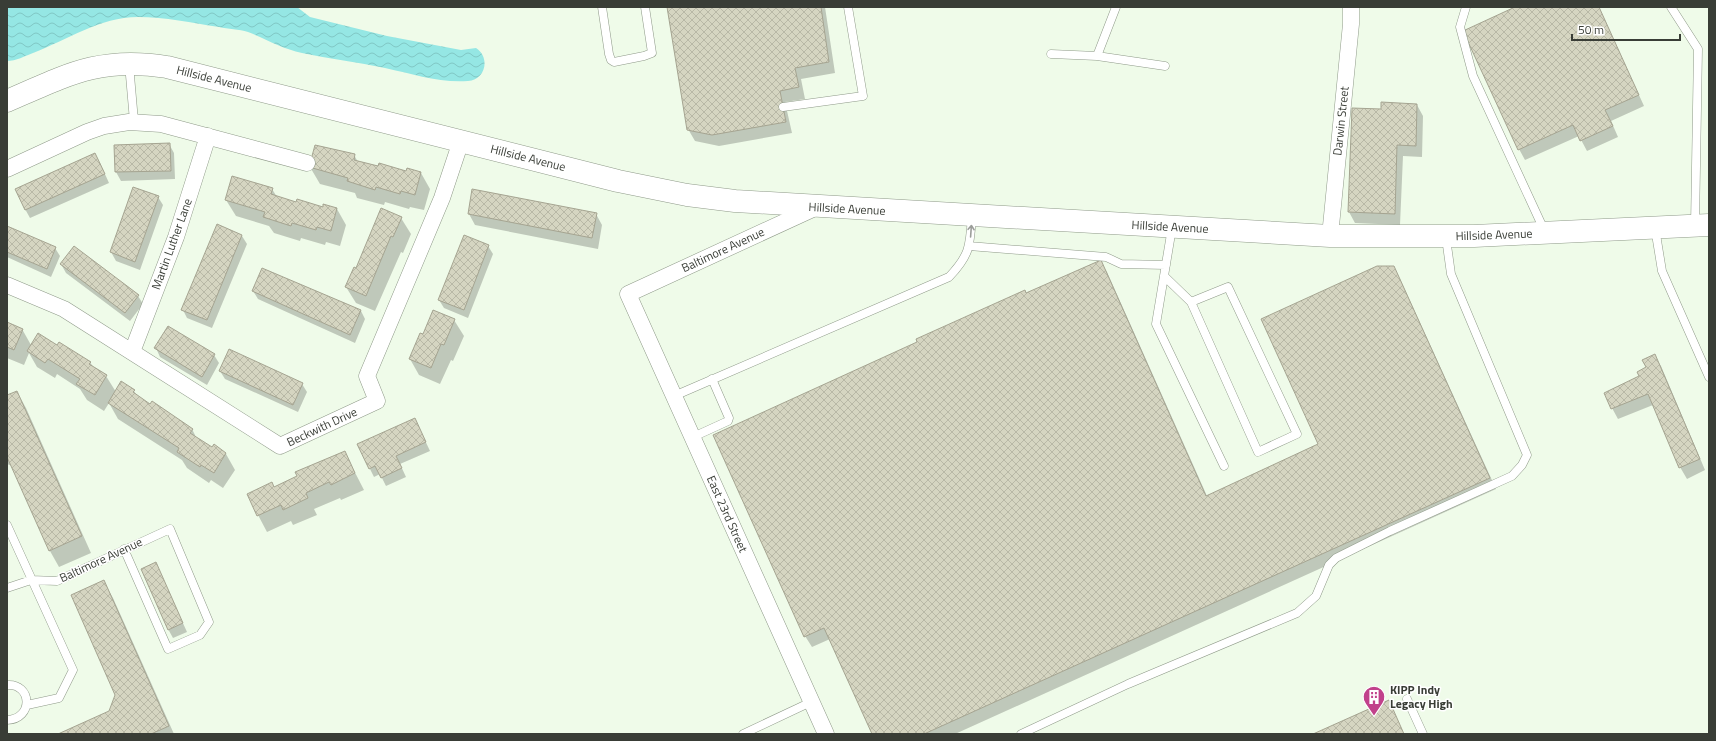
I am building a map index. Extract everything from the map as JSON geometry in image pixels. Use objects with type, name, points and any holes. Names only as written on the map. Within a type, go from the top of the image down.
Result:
[{"type":"street","name":"Darwin Street","points":[[1330,236],[1351,24],[1351,7]]},
{"type":"street","name":"Hillside Avenue","points":[[7,101],[77,71],[103,65],[129,63],[167,67],[618,181],[687,195],[735,201],[1330,236],[1446,237],[1546,234],[1702,225]]},
{"type":"street","points":[[7,169],[86,132],[114,123],[134,122],[161,124],[307,163]]},
{"type":"street","name":"Martin Luther Lane","points":[[132,352],[176,237],[208,136]]},
{"type":"street","name":"Beckwith Drive","points":[[7,285],[64,309],[280,446],[377,401],[368,376],[442,198],[460,141]]},
{"type":"street","name":"Baltimore Avenue","points":[[628,294],[817,207]]},
{"type":"street","name":"East 23rd Street","points":[[628,294],[826,734]]},
{"type":"lane","points":[[602,7],[609,54],[611,60],[614,62],[652,53],[645,7]]},
{"type":"lane","points":[[783,107],[863,96],[848,7]]},
{"type":"lane","points":[[1096,56],[1116,7]]},
{"type":"lane","points":[[1466,7],[1460,27],[1473,76],[1546,234]]},
{"type":"lane","points":[[1671,7],[1698,49],[1702,225]]},
{"type":"lane","points":[[1051,54],[1096,56],[1165,66]]},
{"type":"lane","points":[[129,63],[134,122]]},
{"type":"lane","points":[[674,396],[949,277],[961,264],[968,252],[972,216]]},
{"type":"lane","points":[[1172,227],[1156,324],[1224,466]]},
{"type":"lane","points":[[1655,228],[1662,271],[1709,377]]},
{"type":"lane","points":[[1021,734],[1128,684],[1297,613],[1316,596],[1329,565],[1336,558],[1390,531],[1512,476],[1522,465],[1526,455],[1451,274],[1446,237]]},
{"type":"lane","points":[[969,246],[1106,257],[1121,264],[1166,265]]},
{"type":"lane","points":[[1164,276],[1191,302],[1258,452],[1297,434],[1228,287],[1191,302]]},
{"type":"lane","points":[[693,437],[728,421],[729,418],[712,379]]},
{"type":"lane","points":[[7,525],[73,670],[59,698],[27,705]]},
{"type":"lane","name":"Baltimore Avenue","points":[[7,588],[31,580],[57,581],[124,549],[170,529],[208,622],[200,635],[168,649],[124,549]]},
{"type":"lane","points":[[7,685],[18,687],[24,692],[27,705],[20,716],[7,720]]},
{"type":"lane","points":[[1407,699],[1423,734]]},
{"type":"lane","points":[[743,734],[811,702]]},
{"type":"water","points":[[7,7],[297,7],[310,17],[387,36],[461,50],[476,48],[481,52],[485,63],[482,73],[474,80],[447,81],[295,51],[241,30],[148,17],[124,18],[97,25],[24,57],[7,61]]},
{"type":"building","points":[[667,7],[821,7],[829,62],[795,68],[799,87],[780,91],[786,122],[712,135],[687,130]]},
{"type":"building","points":[[1515,7],[1599,7],[1639,95],[1605,110],[1613,126],[1580,141],[1573,125],[1518,150],[1463,31]]},
{"type":"building","points":[[1381,102],[1417,104],[1416,146],[1397,145],[1395,214],[1348,212],[1352,108],[1381,109]]},
{"type":"building","points":[[170,143],[171,171],[115,172],[114,145]]},
{"type":"building","points":[[315,145],[355,154],[354,160],[378,166],[379,163],[406,171],[407,168],[421,172],[415,195],[401,191],[400,194],[376,187],[375,190],[347,181],[348,178],[309,167]]},
{"type":"building","points":[[95,153],[105,174],[25,210],[15,189]]},
{"type":"building","points":[[232,176],[273,188],[271,194],[296,202],[297,199],[323,207],[323,204],[337,208],[331,231],[317,227],[316,230],[292,223],[291,226],[263,217],[265,212],[225,200]]},
{"type":"building","points":[[133,187],[159,196],[135,262],[110,252]]},
{"type":"building","points":[[472,189],[597,213],[592,238],[468,214]]},
{"type":"building","points":[[381,208],[402,217],[393,237],[391,236],[366,296],[345,287],[354,267],[356,268]]},
{"type":"building","points":[[217,224],[242,235],[207,320],[181,310]]},
{"type":"building","points":[[7,226],[56,247],[47,269],[7,252]]},
{"type":"building","points":[[464,235],[489,245],[464,310],[438,300]]},
{"type":"building","points":[[74,246],[139,295],[125,313],[60,264]]},
{"type":"building","points":[[1101,260],[1206,496],[1318,444],[1261,319],[1377,266],[1394,266],[1490,478],[924,734],[872,734],[824,628],[804,637],[713,435],[917,342],[916,339],[1025,290],[1026,293]]},
{"type":"building","points":[[262,268],[361,310],[350,335],[252,291]]},
{"type":"building","points":[[433,310],[455,319],[444,345],[441,344],[431,368],[409,359],[420,333],[423,334]]},
{"type":"building","points":[[7,322],[23,329],[14,350],[7,347]]},
{"type":"building","points":[[168,326],[215,354],[202,377],[154,348]]},
{"type":"building","points":[[38,333],[57,345],[59,342],[91,362],[89,364],[107,375],[95,395],[76,384],[80,379],[48,359],[45,363],[27,351]]},
{"type":"building","points":[[229,349],[303,383],[293,405],[219,371]]},
{"type":"building","points":[[1655,354],[1700,459],[1679,468],[1648,394],[1611,409],[1604,393],[1639,376],[1637,372],[1646,367],[1642,360]]},
{"type":"building","points":[[121,381],[135,390],[133,392],[150,404],[152,401],[193,429],[190,433],[212,447],[214,444],[226,453],[214,473],[201,465],[200,467],[177,452],[179,448],[108,403]]},
{"type":"building","points":[[17,391],[82,536],[49,551],[7,457],[7,395]]},
{"type":"building","points":[[415,418],[426,442],[396,456],[402,468],[381,478],[375,466],[369,469],[357,444]]},
{"type":"building","points":[[345,451],[355,473],[331,485],[329,482],[306,493],[308,498],[283,510],[281,505],[257,516],[247,494],[272,482],[274,487],[297,476],[295,472]]},
{"type":"building","points":[[156,562],[183,623],[168,630],[141,569]]},
{"type":"building","points":[[104,580],[169,726],[151,734],[58,734],[109,711],[115,695],[71,595]]},
{"type":"building","name":"KIPP Indy Legacy High","points":[[1389,700],[1404,734],[1313,734]]},
{"type":"place","name":"KIPP Indy Legacy High","points":[[1374,716]]}]
